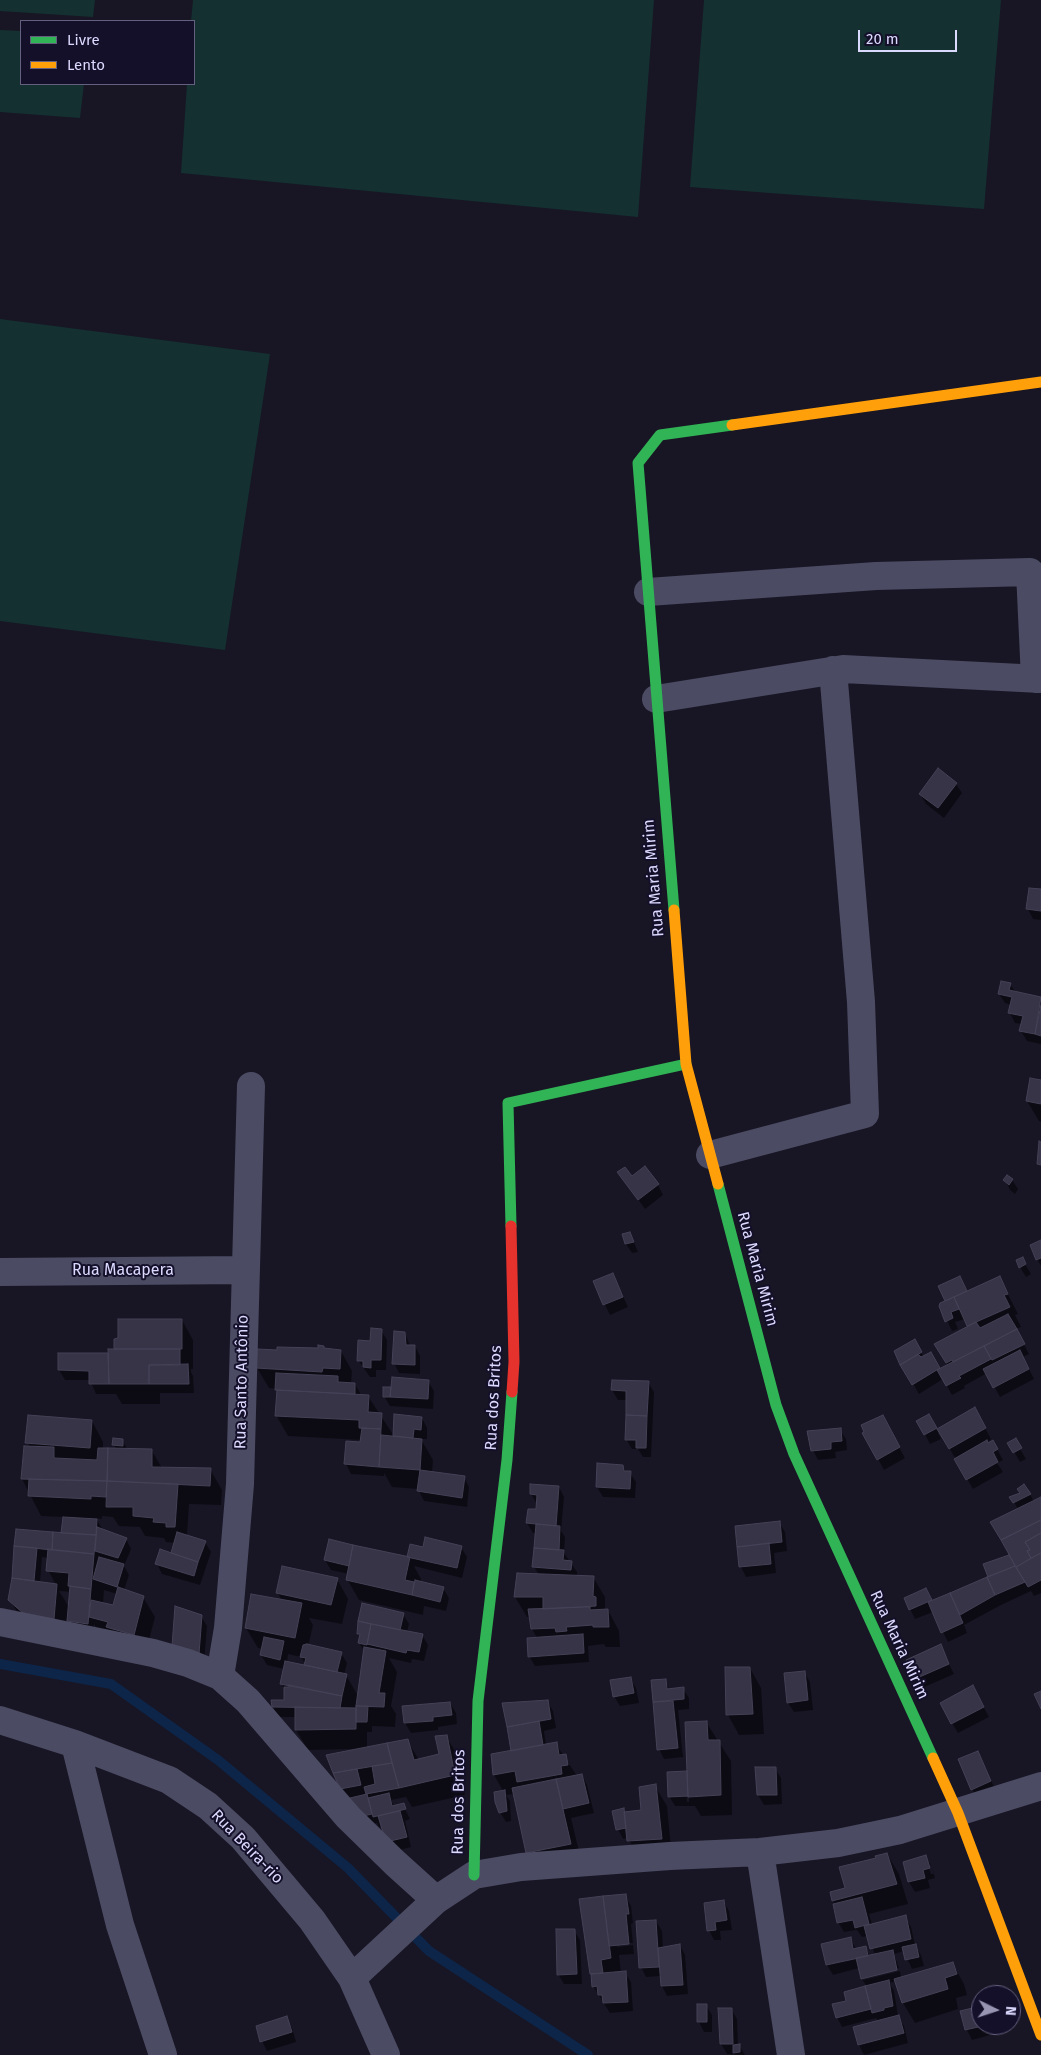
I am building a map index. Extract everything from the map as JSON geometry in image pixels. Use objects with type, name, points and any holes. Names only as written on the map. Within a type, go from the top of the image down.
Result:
[{"type":"street","name":"Rua Maria Mirim","points":[[1041,382],[660,435],[638,463],[686,1064],[776,1405],[794,1454],[958,1813],[1041,2035]]},
{"type":"street","points":[[648,592],[876,576],[1030,572],[1038,679],[843,669],[656,699]]},
{"type":"street","points":[[710,1155],[865,1114],[861,1002],[833,670]]},
{"type":"street","name":"Rua dos Britos","points":[[474,1875],[478,1701],[507,1460],[514,1362],[508,1103],[686,1064]]},
{"type":"street","name":"Rua Santo Antônio","points":[[220,1676],[228,1628],[240,1484],[252,1086]]},
{"type":"street","name":"Rua Macapera","points":[[0,1272],[245,1270]]},
{"type":"street","points":[[0,1622],[154,1653],[188,1663],[220,1676],[248,1700],[348,1817],[395,1863],[430,1905]]},
{"type":"street","name":"Rua Beira-rio","points":[[0,1720],[75,1744],[169,1780],[208,1806],[243,1838],[312,1920],[352,1978],[386,2055]]},
{"type":"street","points":[[75,1744],[120,1925],[163,2055]]},
{"type":"street","points":[[352,1978],[430,1905],[474,1875],[521,1868],[670,1856],[760,1852],[838,1843],[900,1830],[1041,1786]]},
{"type":"street","points":[[760,1852],[791,2055]]},
{"type":"green space","points":[[0,0],[95,0],[93,17],[0,11]]},
{"type":"green space","points":[[193,0],[654,0],[638,217],[181,173],[187,85],[195,85],[195,20],[191,20]]},
{"type":"green space","points":[[704,0],[1001,0],[984,209],[690,187]]},
{"type":"green space","points":[[0,30],[20,31],[20,85],[84,85],[80,118],[0,112]]},
{"type":"green space","points":[[0,319],[270,354],[225,650],[0,621]]},
{"type":"building","points":[[938,768],[957,783],[938,808],[919,794]]},
{"type":"building","points":[[1029,888],[1041,889],[1041,911],[1026,909]]},
{"type":"building","points":[[1001,981],[1011,983],[1009,990],[1041,997],[1035,1034],[1019,1031],[1023,1016],[1008,1013],[1012,997],[998,994]]},
{"type":"building","points":[[1041,1005],[1041,1036],[1035,1034]]},
{"type":"building","points":[[1030,1078],[1041,1080],[1041,1104],[1026,1101]]},
{"type":"building","points":[[1039,1141],[1041,1142],[1041,1165],[1037,1164]]},
{"type":"building","points":[[645,1166],[659,1184],[638,1200],[617,1172],[625,1167],[632,1176]]},
{"type":"building","points":[[1007,1175],[1013,1179],[1009,1185],[1003,1180]]},
{"type":"building","points":[[630,1232],[634,1242],[625,1244],[622,1234]]},
{"type":"building","points":[[1041,1240],[1041,1258],[1036,1260],[1030,1245]]},
{"type":"building","points":[[1023,1257],[1026,1264],[1019,1268],[1016,1260]]},
{"type":"building","points":[[613,1273],[623,1297],[603,1305],[593,1281]]},
{"type":"building","points":[[960,1276],[967,1291],[945,1301],[938,1286]]},
{"type":"building","points":[[1000,1276],[1008,1294],[1004,1295],[1010,1307],[967,1326],[954,1297]]},
{"type":"building","points":[[954,1297],[959,1309],[951,1312],[953,1318],[945,1322],[939,1306],[940,1303]]},
{"type":"building","points":[[1008,1314],[1017,1329],[953,1362],[952,1360],[946,1363],[934,1344],[976,1322],[980,1328]]},
{"type":"building","points":[[118,1319],[182,1319],[182,1349],[114,1349],[114,1339],[118,1338]]},
{"type":"building","points":[[371,1328],[382,1329],[381,1360],[371,1360],[371,1368],[363,1367],[363,1361],[357,1361],[358,1340],[370,1341]]},
{"type":"building","points":[[1017,1329],[1025,1344],[992,1360],[984,1346]]},
{"type":"building","points":[[394,1331],[405,1332],[406,1345],[415,1345],[415,1365],[392,1364]]},
{"type":"building","points":[[915,1339],[922,1352],[900,1365],[894,1351]]},
{"type":"building","points":[[318,1345],[324,1346],[324,1348],[341,1350],[340,1369],[323,1368],[322,1372],[256,1368],[257,1349],[277,1350],[277,1347],[318,1348]]},
{"type":"building","points":[[984,1346],[991,1359],[959,1376],[961,1378],[946,1386],[937,1370]]},
{"type":"building","points":[[108,1349],[180,1349],[180,1365],[149,1365],[149,1384],[109,1384]]},
{"type":"building","points":[[1020,1350],[1029,1369],[993,1388],[983,1369]]},
{"type":"building","points":[[931,1352],[940,1368],[912,1385],[900,1365],[918,1354],[921,1357]]},
{"type":"building","points":[[58,1353],[108,1353],[109,1384],[89,1384],[89,1371],[58,1370]]},
{"type":"building","points":[[188,1364],[189,1384],[149,1384],[149,1365]]},
{"type":"building","points":[[276,1373],[338,1376],[338,1382],[355,1383],[355,1394],[275,1390]]},
{"type":"building","points":[[392,1377],[429,1380],[428,1399],[390,1397]]},
{"type":"building","points":[[612,1380],[649,1381],[647,1416],[626,1415],[626,1391],[611,1390]]},
{"type":"building","points":[[383,1387],[391,1387],[390,1397],[383,1397]]},
{"type":"building","points":[[277,1390],[369,1395],[368,1412],[382,1413],[381,1429],[359,1428],[359,1420],[275,1416]]},
{"type":"building","points":[[975,1407],[986,1428],[949,1449],[937,1429]]},
{"type":"building","points":[[394,1414],[422,1417],[421,1430],[414,1429],[413,1438],[393,1436]]},
{"type":"building","points":[[929,1414],[937,1428],[924,1435],[916,1421]]},
{"type":"building","points":[[28,1415],[92,1420],[90,1448],[25,1443]]},
{"type":"building","points":[[626,1415],[647,1416],[646,1448],[636,1448],[636,1440],[625,1440]]},
{"type":"building","points":[[883,1415],[900,1447],[877,1460],[862,1433],[864,1432],[861,1425]]},
{"type":"building","points":[[362,1428],[381,1429],[379,1467],[344,1464],[346,1441],[360,1442]]},
{"type":"building","points":[[841,1428],[842,1441],[831,1442],[831,1449],[811,1451],[807,1431]]},
{"type":"building","points":[[381,1435],[422,1439],[420,1470],[379,1467]]},
{"type":"building","points":[[113,1438],[123,1439],[123,1446],[112,1445]]},
{"type":"building","points":[[1016,1438],[1022,1448],[1013,1453],[1007,1443]]},
{"type":"building","points":[[987,1440],[988,1443],[993,1440],[998,1449],[993,1452],[998,1462],[966,1480],[954,1459]]},
{"type":"building","points":[[24,1446],[54,1447],[54,1458],[97,1460],[98,1448],[108,1448],[107,1481],[21,1479]]},
{"type":"building","points":[[108,1448],[152,1449],[152,1467],[211,1468],[210,1486],[107,1481]]},
{"type":"building","points":[[597,1463],[623,1465],[624,1471],[631,1471],[630,1489],[596,1487]]},
{"type":"building","points":[[420,1470],[465,1476],[462,1498],[417,1491]]},
{"type":"building","points":[[29,1479],[107,1481],[106,1497],[91,1496],[91,1499],[28,1496]]},
{"type":"building","points":[[107,1481],[178,1484],[175,1527],[166,1527],[166,1523],[153,1522],[154,1518],[133,1516],[133,1507],[106,1507]]},
{"type":"building","points":[[530,1484],[559,1486],[556,1526],[526,1523],[528,1509],[536,1509],[537,1495],[530,1494]]},
{"type":"building","points":[[1024,1484],[1031,1494],[1013,1503],[1009,1497],[1020,1493],[1017,1489]]},
{"type":"building","points":[[1041,1497],[1041,1520],[1001,1540],[990,1522]]},
{"type":"building","points":[[63,1517],[97,1519],[96,1535],[61,1533]]},
{"type":"building","points":[[1041,1520],[1041,1533],[1025,1542],[1030,1550],[1027,1551],[1031,1558],[1016,1567],[1001,1540]]},
{"type":"building","points":[[780,1521],[782,1542],[737,1547],[735,1526]]},
{"type":"building","points":[[536,1524],[560,1526],[559,1550],[534,1548]]},
{"type":"building","points":[[97,1527],[127,1538],[118,1558],[95,1551]]},
{"type":"building","points":[[16,1529],[53,1532],[52,1550],[14,1546]]},
{"type":"building","points":[[53,1532],[96,1535],[94,1554],[52,1550]]},
{"type":"building","points":[[177,1532],[206,1541],[198,1562],[171,1553]]},
{"type":"building","points":[[1041,1533],[1041,1553],[1031,1558],[1027,1551],[1030,1550],[1025,1542]]},
{"type":"building","points":[[425,1537],[462,1546],[457,1568],[407,1557],[410,1544],[423,1547]]},
{"type":"building","points":[[329,1539],[353,1545],[349,1566],[324,1560]]},
{"type":"building","points":[[769,1543],[771,1564],[739,1567],[737,1547]]},
{"type":"building","points":[[353,1545],[410,1557],[405,1580],[414,1582],[412,1595],[346,1580]]},
{"type":"building","points":[[14,1546],[37,1548],[34,1581],[12,1578]]},
{"type":"building","points":[[534,1548],[564,1550],[563,1560],[572,1561],[571,1570],[532,1567]]},
{"type":"building","points":[[48,1549],[94,1554],[91,1589],[68,1586],[69,1573],[46,1571]]},
{"type":"building","points":[[160,1549],[198,1562],[194,1576],[155,1564]]},
{"type":"building","points":[[1041,1553],[1041,1580],[1028,1587],[1016,1567]]},
{"type":"building","points":[[1009,1555],[1015,1566],[988,1577],[983,1564]]},
{"type":"building","points":[[99,1557],[124,1564],[117,1587],[93,1579]]},
{"type":"building","points":[[282,1566],[338,1578],[331,1605],[276,1593]]},
{"type":"building","points":[[1015,1566],[1025,1582],[995,1595],[987,1577]]},
{"type":"building","points":[[517,1573],[594,1576],[593,1596],[596,1597],[596,1606],[543,1609],[543,1597],[514,1597]]},
{"type":"building","points":[[987,1577],[995,1595],[960,1615],[950,1593]]},
{"type":"building","points":[[12,1578],[57,1584],[54,1619],[23,1613],[8,1600]]},
{"type":"building","points":[[415,1580],[444,1587],[440,1602],[412,1595]]},
{"type":"building","points":[[70,1586],[91,1589],[88,1624],[67,1621]]},
{"type":"building","points":[[118,1587],[144,1596],[134,1635],[106,1627],[108,1622],[89,1617],[91,1600],[113,1605]]},
{"type":"building","points":[[926,1588],[932,1600],[909,1610],[904,1598]]},
{"type":"building","points":[[950,1593],[963,1623],[941,1633],[928,1602]]},
{"type":"building","points":[[251,1594],[302,1603],[295,1638],[245,1628]]},
{"type":"building","points":[[362,1603],[404,1613],[400,1630],[358,1621]]},
{"type":"building","points":[[175,1606],[202,1615],[199,1654],[172,1646]]},
{"type":"building","points":[[590,1607],[590,1610],[608,1609],[609,1627],[593,1627],[593,1625],[566,1627],[567,1631],[556,1632],[555,1628],[531,1629],[528,1609]]},
{"type":"building","points":[[358,1621],[371,1624],[367,1645],[358,1643],[360,1634],[357,1634]]},
{"type":"building","points":[[371,1624],[423,1634],[419,1652],[407,1650],[406,1653],[367,1644]]},
{"type":"building","points":[[583,1634],[584,1653],[528,1657],[527,1638]]},
{"type":"building","points":[[264,1637],[284,1641],[280,1660],[260,1655]]},
{"type":"building","points":[[307,1644],[342,1652],[337,1672],[304,1665],[306,1658],[300,1657],[303,1645]]},
{"type":"building","points":[[941,1644],[949,1664],[915,1679],[906,1660]]},
{"type":"building","points":[[364,1647],[386,1651],[379,1693],[385,1693],[384,1707],[356,1706]]},
{"type":"building","points":[[285,1661],[347,1674],[342,1696],[280,1684]]},
{"type":"building","points":[[725,1667],[750,1667],[753,1714],[726,1715]]},
{"type":"building","points":[[805,1671],[808,1700],[787,1703],[784,1673]]},
{"type":"building","points":[[631,1677],[634,1693],[613,1697],[610,1680]]},
{"type":"building","points":[[666,1679],[667,1689],[684,1687],[684,1699],[653,1702],[651,1680]]},
{"type":"building","points":[[289,1685],[342,1696],[340,1708],[272,1707],[271,1700],[284,1700],[284,1687],[289,1687]]},
{"type":"building","points":[[973,1685],[984,1707],[951,1724],[940,1703]]},
{"type":"building","points":[[1041,1691],[1041,1709],[1034,1694]]},
{"type":"building","points":[[548,1700],[551,1719],[507,1727],[502,1703]]},
{"type":"building","points":[[673,1701],[678,1748],[657,1750],[653,1702]]},
{"type":"building","points":[[450,1702],[452,1715],[433,1717],[433,1721],[404,1723],[402,1706]]},
{"type":"building","points":[[356,1706],[368,1706],[367,1722],[356,1722]]},
{"type":"building","points":[[295,1707],[356,1708],[356,1729],[295,1730]]},
{"type":"building","points":[[539,1721],[543,1745],[511,1751],[507,1727]]},
{"type":"building","points":[[707,1721],[708,1740],[720,1740],[721,1795],[688,1797],[685,1722]]},
{"type":"building","points":[[447,1735],[455,1775],[399,1788],[387,1743],[408,1739],[414,1760],[439,1754],[435,1736]]},
{"type":"building","points":[[557,1742],[559,1755],[566,1754],[568,1765],[561,1766],[562,1774],[517,1782],[515,1771],[493,1775],[491,1754]]},
{"type":"building","points":[[387,1743],[392,1763],[333,1773],[326,1755]]},
{"type":"building","points":[[978,1751],[991,1781],[971,1790],[958,1759]]},
{"type":"building","points":[[392,1763],[399,1788],[366,1794],[364,1787],[375,1784],[372,1766]]},
{"type":"building","points":[[755,1767],[776,1767],[777,1795],[757,1795]]},
{"type":"building","points":[[357,1769],[361,1785],[340,1789],[333,1773]]},
{"type":"building","points":[[687,1771],[688,1796],[668,1797],[667,1772]]},
{"type":"building","points":[[582,1774],[589,1803],[563,1809],[556,1779]]},
{"type":"building","points":[[556,1779],[571,1844],[526,1853],[512,1788]]},
{"type":"building","points":[[656,1784],[662,1839],[627,1841],[624,1812],[641,1810],[639,1787]]},
{"type":"building","points":[[505,1790],[507,1811],[499,1813],[494,1792]]},
{"type":"building","points":[[389,1793],[392,1806],[404,1803],[406,1809],[373,1817],[368,1798]]},
{"type":"building","points":[[367,1794],[372,1814],[354,1818],[350,1798]]},
{"type":"building","points":[[624,1808],[626,1828],[616,1830],[612,1811]]},
{"type":"building","points":[[400,1811],[407,1837],[386,1842],[378,1816]]},
{"type":"building","points":[[887,1853],[897,1884],[832,1901],[830,1892],[845,1888],[839,1867],[876,1858],[875,1856]]},
{"type":"building","points":[[926,1855],[930,1868],[923,1870],[925,1878],[908,1882],[903,1862]]},
{"type":"building","points":[[626,1894],[629,1914],[626,1914],[629,1944],[609,1946],[603,1896]]},
{"type":"building","points":[[603,1896],[611,1958],[601,1960],[603,1973],[590,1974],[579,1899]]},
{"type":"building","points":[[862,1897],[869,1924],[855,1928],[853,1920],[837,1923],[833,1904]]},
{"type":"building","points":[[724,1900],[727,1920],[715,1922],[716,1930],[707,1931],[704,1903]]},
{"type":"building","points":[[906,1915],[911,1939],[870,1949],[864,1926]]},
{"type":"building","points":[[656,1920],[659,1967],[639,1968],[636,1921]]},
{"type":"building","points":[[556,1929],[575,1929],[577,1974],[557,1975]]},
{"type":"building","points":[[851,1937],[853,1949],[866,1946],[868,1956],[826,1965],[821,1944]]},
{"type":"building","points":[[680,1944],[683,1985],[661,1986],[658,1948]]},
{"type":"building","points":[[916,1944],[919,1957],[905,1960],[902,1947]]},
{"type":"building","points":[[893,1950],[897,1970],[861,1979],[856,1958]]},
{"type":"building","points":[[953,1962],[957,1974],[945,1978],[948,1989],[902,2003],[894,1979]]},
{"type":"building","points":[[626,1971],[628,2002],[603,2003],[602,1995],[598,1995],[597,1986],[592,1987],[591,1974]]},
{"type":"building","points":[[889,1980],[893,2006],[872,2013],[865,1986]]},
{"type":"building","points":[[865,1986],[871,2009],[836,2018],[832,2004],[846,2001],[844,1992]]},
{"type":"building","points":[[697,2004],[707,2004],[707,2022],[697,2022]]},
{"type":"building","points":[[718,2008],[732,2008],[733,2044],[720,2044]]},
{"type":"building","points":[[971,2008],[971,2029],[965,2030],[960,2011]]},
{"type":"building","points":[[899,2015],[904,2033],[858,2045],[853,2027]]},
{"type":"building","points":[[287,2016],[292,2032],[260,2042],[256,2026]]},
{"type":"building","points":[[740,2044],[740,2052],[733,2053],[733,2045]]},
{"type":"waterway","points":[[0,1664],[111,1684],[218,1760],[348,1868],[429,1951],[588,2055]]},
{"type":"traffic: fast","points":[[674,910],[638,463],[660,435],[732,425]]},
{"type":"traffic: fast","points":[[511,1226],[508,1103],[686,1064]]},
{"type":"traffic: fast","points":[[718,1184],[776,1405],[794,1454],[933,1758]]},
{"type":"traffic: fast","points":[[474,1875],[478,1701],[507,1460],[512,1392]]},
{"type":"traffic: slow","points":[[732,425],[1041,382]]},
{"type":"traffic: slow","points":[[674,910],[686,1064],[718,1184]]},
{"type":"traffic: slow","points":[[933,1758],[958,1813],[1041,2035]]},
{"type":"traffic: jam","points":[[511,1226],[514,1362],[512,1392]]}]
